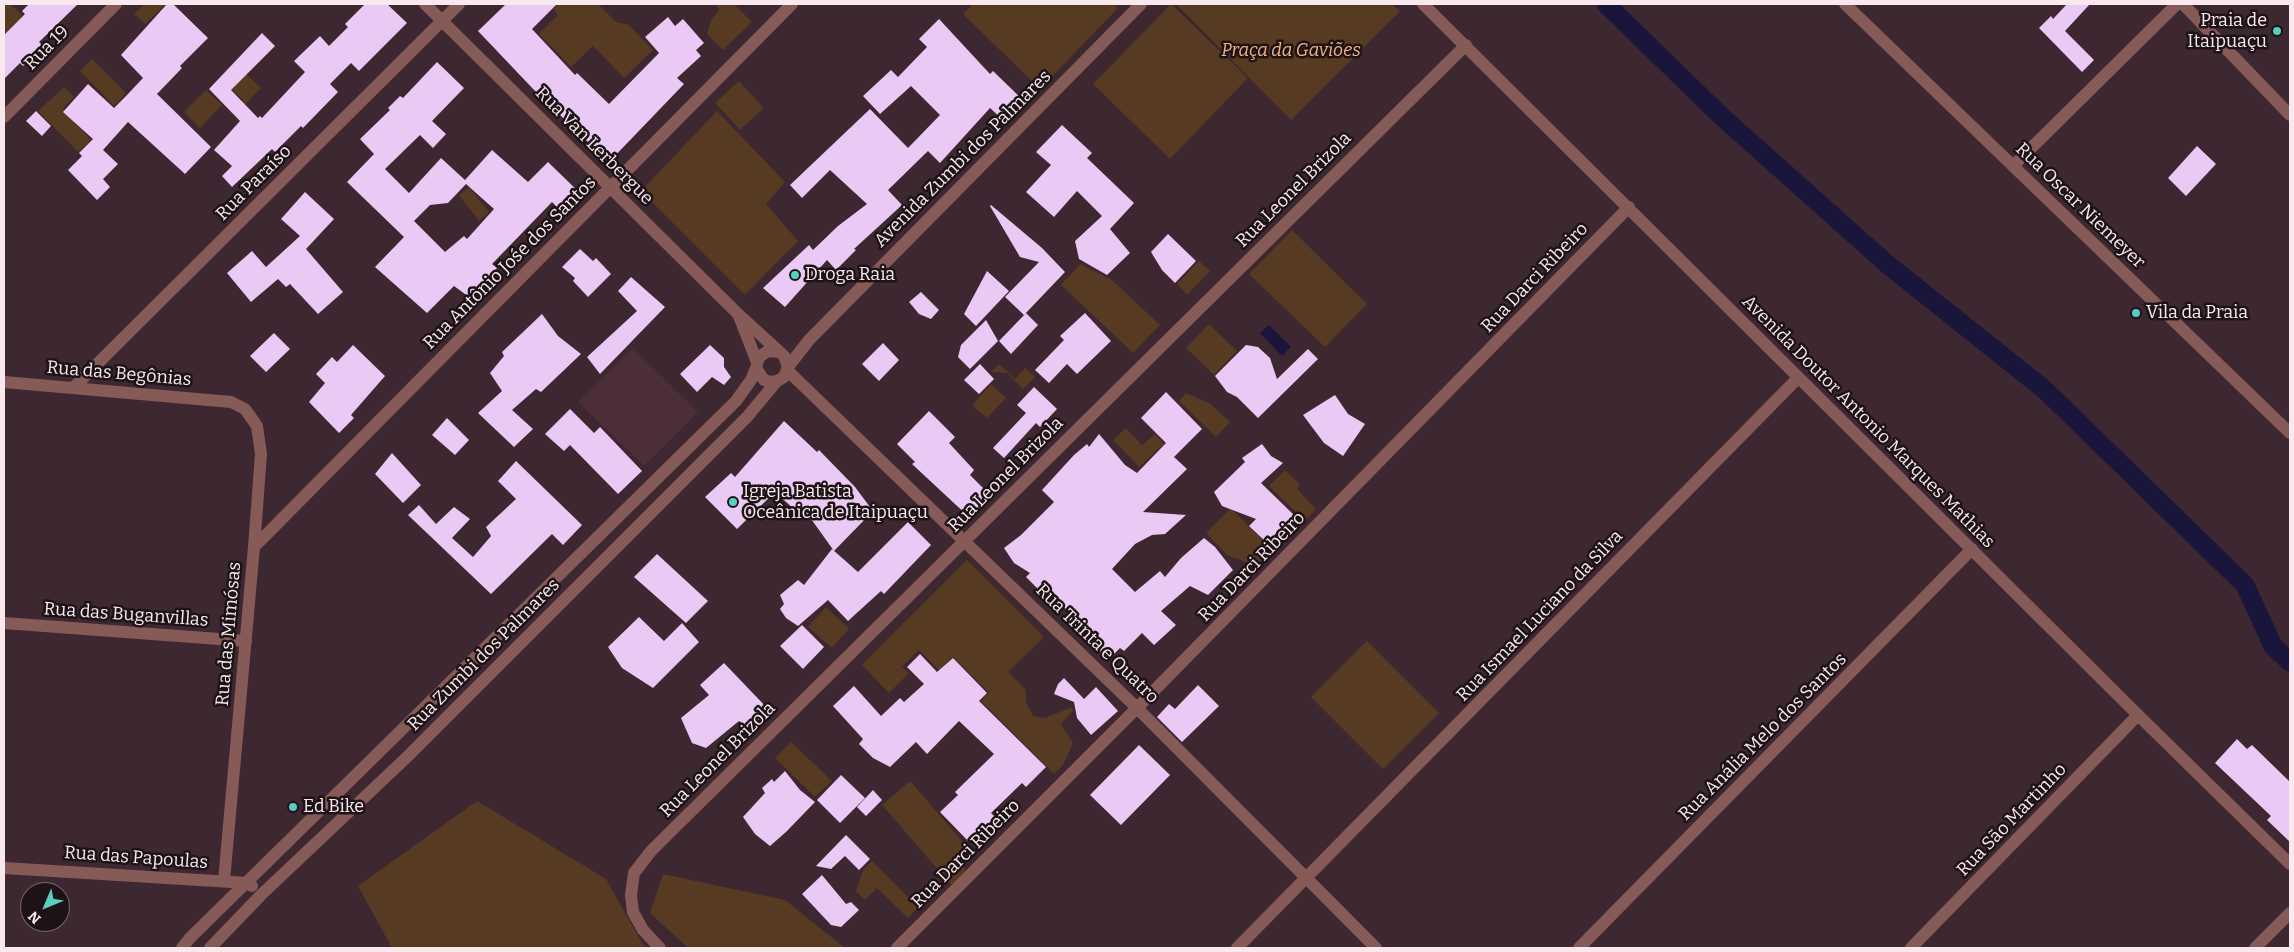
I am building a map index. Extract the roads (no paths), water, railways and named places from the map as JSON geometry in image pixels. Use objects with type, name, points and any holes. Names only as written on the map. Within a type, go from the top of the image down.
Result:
[{"type":"street","name":"Rua 19","points":[[4,117],[116,4]]},
{"type":"street","name":"Rua Van Lerbergue","points":[[425,4],[738,314],[780,353]]},
{"type":"street","name":"Rua Paraíso","points":[[73,388],[459,4]]},
{"type":"street","name":"Rua Antônio Jośe dos Santos","points":[[254,547],[792,4]]},
{"type":"street","name":"Avenida Zumbi dos Palmares","points":[[809,340],[1142,4]]},
{"type":"street","name":"Avenida Doutor Antonio Marques Mathias","points":[[1424,4],[1798,378],[2290,864]]},
{"type":"street","name":"Rua Oscar Niemeyer","points":[[1845,4],[2290,433]]},
{"type":"street","points":[[2013,166],[2177,4]]},
{"type":"street","points":[[2183,4],[2290,115]]},
{"type":"street","name":"Rua Leonel Brizola","points":[[660,948],[643,930],[633,912],[630,895],[634,873],[645,858],[1466,45]]},
{"type":"street","name":"Rua Darci Ribeiro","points":[[897,948],[1137,708],[1629,207]]},
{"type":"street","name":"Rua Van Lerbergue","points":[[738,314],[756,365]]},
{"type":"street","points":[[809,340],[788,368],[784,377],[777,381],[770,382],[764,380],[756,365],[763,353],[768,351],[780,353],[809,340]]},
{"type":"street","points":[[780,353],[788,368]]},
{"type":"street","name":"Rua Zumbi dos Palmares","points":[[248,883],[736,401],[751,380],[756,365]]},
{"type":"street","name":"Rua Trinta e Quatro","points":[[788,368],[1137,708],[1376,948]]},
{"type":"street","name":"Rua Ismael Luciano da Silva","points":[[1237,948],[1798,378]]},
{"type":"street","name":"Rua Zumbi dos Palmares","points":[[214,945],[262,894],[414,750],[747,417],[777,381]]},
{"type":"street","name":"Rua das Begônias","points":[[4,382],[232,402]]},
{"type":"street","name":"Rua das Mimósas","points":[[224,881],[261,454],[260,436],[252,416],[245,409],[232,402]]},
{"type":"street","name":"Rua Anália Melo dos Santos","points":[[1579,948],[1972,550]]},
{"type":"street","name":"Rua das Buganvillas","points":[[4,624],[246,641]]},
{"type":"street","name":"Rua São Martinho","points":[[1911,948],[2138,715]]},
{"type":"street","name":"Rua das Papoulas","points":[[4,868],[248,883]]},
{"type":"street","points":[[182,948],[190,938],[248,883],[262,894]]},
{"type":"street","points":[[2256,948],[2290,913]]},
{"type":"waterway","points":[[1606,4],[1720,115],[1887,264],[2045,390],[2245,585],[2273,646],[2290,662]]},
{"type":"place","name":"Praia de Itaipuaçu","points":[[2277,31]]},
{"type":"place","name":"Droga Raia","points":[[795,275]]},
{"type":"place","name":"Vila da Praia","points":[[2136,313]]},
{"type":"place","name":"Igreja Batista Oceânica de Itaipuaçu","points":[[733,502]]},
{"type":"place","name":"Ed Bike","points":[[293,807]]},
{"type":"park label","name":"Praça da Gaviões","points":[[1291,51]]}]
